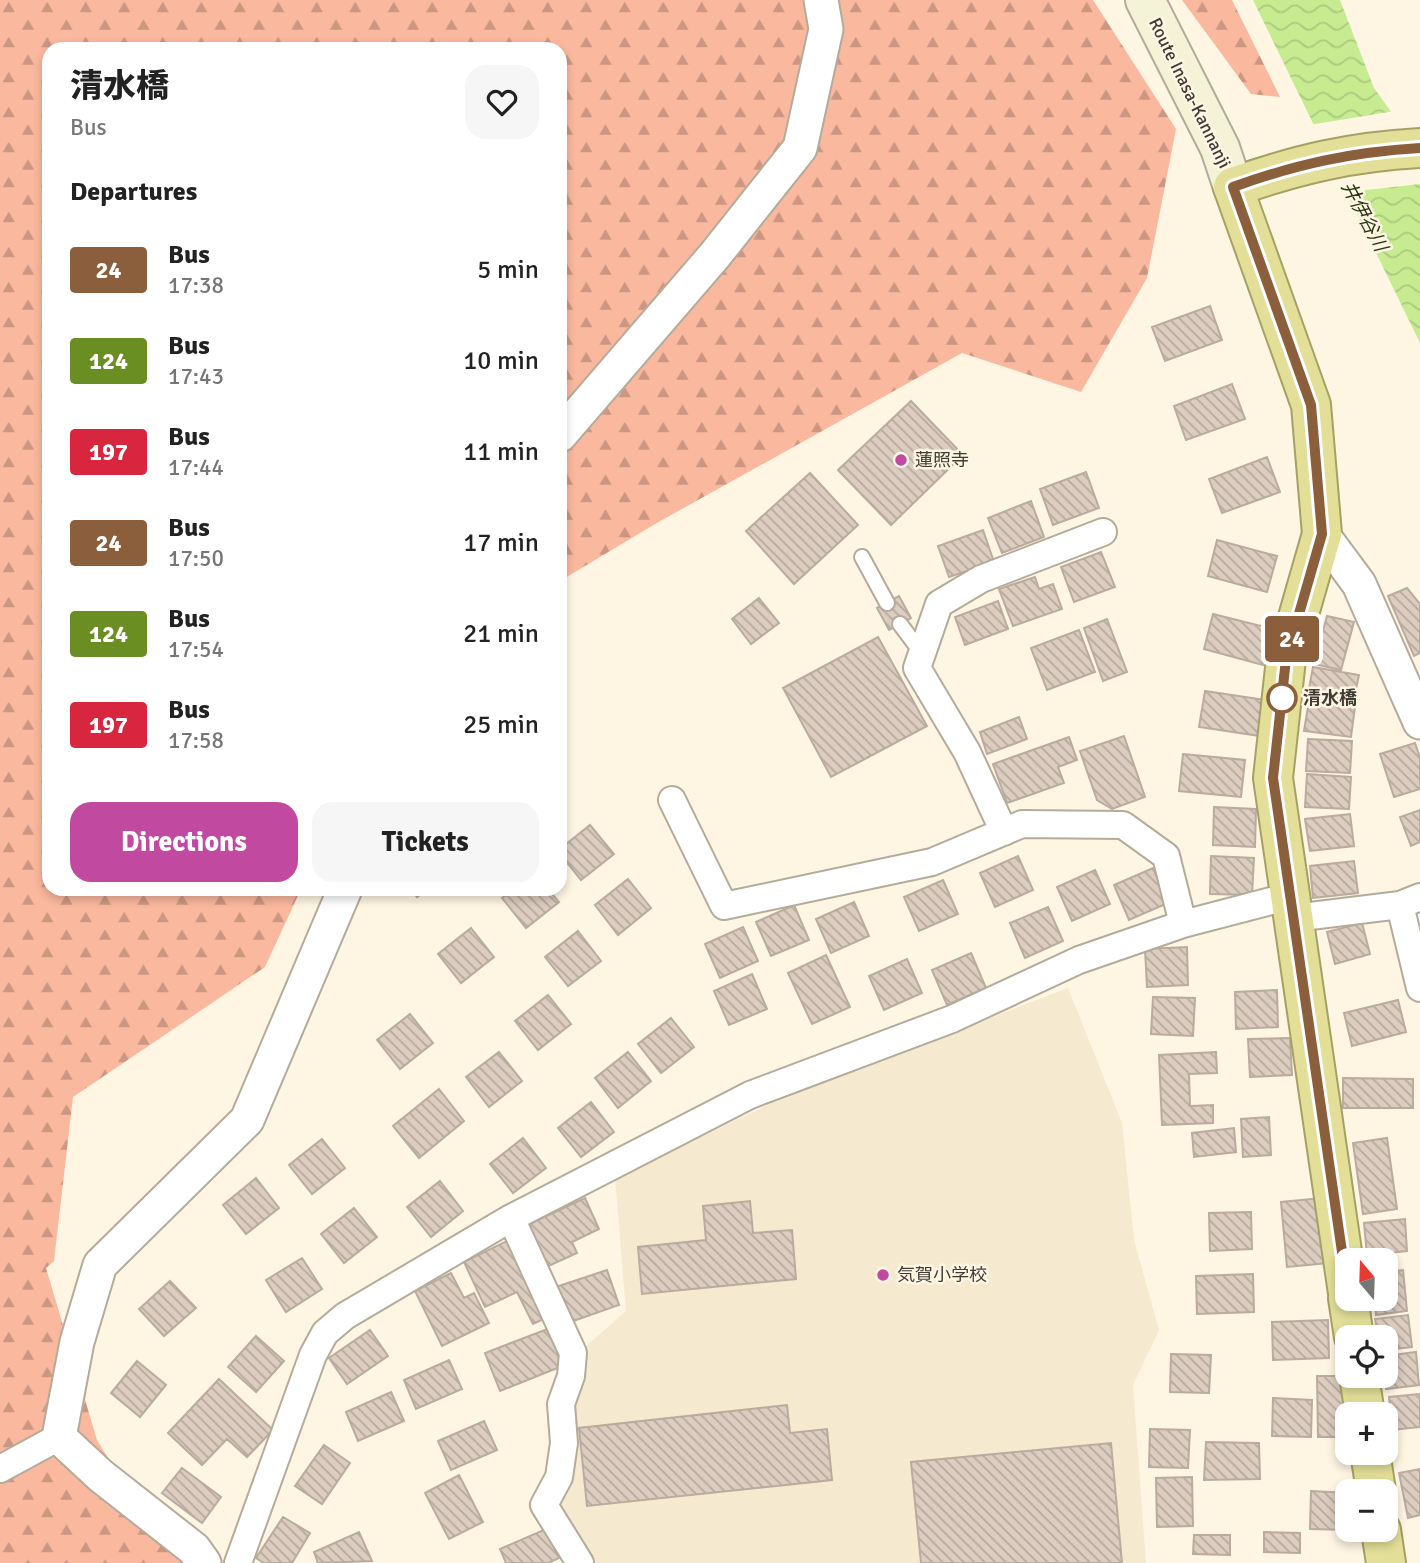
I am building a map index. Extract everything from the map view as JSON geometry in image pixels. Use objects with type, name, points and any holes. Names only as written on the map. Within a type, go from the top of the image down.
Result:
[{"type":"highway","points":[[1341,1248],[1273,778],[1286,659],[1322,534],[1311,405],[1233,187],[1332,157],[1420,148]]},
{"type":"highway","points":[[1383,1542],[1386,1563]]},
{"type":"main road","name":"Route Inasa-Kannanji","points":[[1145,0],[1220,148],[1233,187]]},
{"type":"street","points":[[567,427],[715,255],[800,148],[826,29],[821,0]]},
{"type":"street","points":[[1004,832],[967,752],[917,668],[921,652],[939,604],[981,579],[1103,532]]},
{"type":"street","points":[[1322,534],[1359,584],[1420,722]]},
{"type":"street","points":[[671,800],[724,906],[932,862],[1022,824],[1123,825],[1166,856],[1183,924]]},
{"type":"street","points":[[59,1437],[77,1342],[100,1265],[247,1120],[342,896]]},
{"type":"street","points":[[238,1563],[313,1354],[325,1333],[345,1316],[511,1218],[750,1095],[952,1019],[1079,960],[1183,924],[1292,907],[1410,901],[1420,988]]},
{"type":"street","points":[[511,1218],[573,1353],[571,1376],[561,1404],[564,1443],[559,1477],[544,1505],[580,1563]]},
{"type":"street","points":[[0,1469],[59,1437]]},
{"type":"street","points":[[59,1437],[101,1476],[194,1549],[204,1563]]},
{"type":"lane","points":[[862,557],[887,603]]},
{"type":"lane","points":[[900,624],[921,652]]},
{"type":"shaded area","name":"気賀小学校","points":[[1068,988],[1122,1123],[1134,1240],[1159,1330],[1133,1385],[1146,1563],[592,1563],[557,1503],[572,1402],[584,1348],[626,1311],[615,1178],[780,1099]]},
{"type":"green space","points":[[0,0],[1093,0],[1176,129],[1147,278],[1081,392],[962,353],[655,524],[567,577],[567,42],[42,42],[42,896],[298,896],[265,967],[73,1097],[54,1261],[46,1268],[97,1440],[148,1523],[192,1563],[0,1563]]},
{"type":"green space","points":[[1182,0],[1232,0],[1280,97],[1251,94]]},
{"type":"water","name":"井伊谷川","points":[[1253,0],[1340,0],[1374,88],[1420,152],[1420,343]]},
{"type":"pier","points":[[1395,111],[1420,146],[1420,184],[1366,190],[1344,196],[1309,125]]},
{"type":"building","points":[[1210,306],[1222,340],[1165,361],[1152,327]]},
{"type":"building","points":[[1232,384],[1245,419],[1186,440],[1174,406]]},
{"type":"building","points":[[911,401],[963,455],[891,525],[838,470]]},
{"type":"building","points":[[1267,457],[1280,492],[1222,513],[1209,479]]},
{"type":"building","points":[[1086,472],[1099,508],[1053,525],[1040,489]]},
{"type":"building","points":[[810,473],[858,525],[794,584],[746,531]]},
{"type":"building","points":[[1031,501],[1044,537],[1002,553],[988,518]]},
{"type":"building","points":[[983,530],[994,562],[949,577],[938,546]]},
{"type":"building","points":[[1217,540],[1277,556],[1267,592],[1208,576]]},
{"type":"building","points":[[1101,552],[1115,587],[1074,602],[1061,567]]},
{"type":"building","points":[[1035,577],[1039,589],[1053,584],[1062,609],[1013,626],[999,589]]},
{"type":"building","points":[[1407,588],[1420,604],[1420,653],[1414,656],[1388,596]]},
{"type":"building","points":[[899,596],[911,618],[889,630],[877,608]]},
{"type":"building","points":[[759,598],[779,623],[751,644],[732,619]]},
{"type":"building","points":[[998,601],[1008,629],[965,645],[955,617]]},
{"type":"building","points":[[1213,614],[1273,629],[1263,665],[1204,649]]},
{"type":"building","points":[[1327,616],[1354,622],[1341,670],[1314,664]]},
{"type":"building","points":[[1107,619],[1127,672],[1103,681],[1084,628]]},
{"type":"building","points":[[1079,630],[1095,672],[1047,690],[1031,648]]},
{"type":"building","points":[[878,637],[927,726],[831,777],[783,688]]},
{"type":"building","points":[[1313,667],[1359,675],[1353,703],[1308,694]]},
{"type":"building","points":[[1205,691],[1266,700],[1260,736],[1199,727]]},
{"type":"building","points":[[1309,701],[1355,707],[1351,737],[1304,731]]},
{"type":"building","points":[[1019,717],[1027,739],[987,754],[980,732]]},
{"type":"building","points":[[1124,736],[1145,797],[1112,809],[1097,800],[1080,751]]},
{"type":"building","points":[[1069,737],[1077,760],[1058,767],[1064,783],[1007,803],[993,764]]},
{"type":"building","points":[[1308,739],[1352,741],[1350,773],[1306,771]]},
{"type":"building","points":[[1415,743],[1420,758],[1420,789],[1394,797],[1380,754]]},
{"type":"building","points":[[1183,754],[1245,760],[1241,797],[1179,791]]},
{"type":"building","points":[[1307,774],[1351,777],[1349,809],[1305,807]]},
{"type":"building","points":[[1214,807],[1256,809],[1255,847],[1213,845]]},
{"type":"building","points":[[1420,810],[1420,842],[1411,846],[1400,817]]},
{"type":"building","points":[[1350,814],[1354,846],[1310,851],[1305,819]]},
{"type":"building","points":[[590,825],[614,854],[581,880],[567,863],[567,843]]},
{"type":"building","points":[[1018,856],[1033,890],[995,907],[980,873]]},
{"type":"building","points":[[1211,856],[1254,858],[1252,895],[1210,894]]},
{"type":"building","points":[[1354,861],[1358,893],[1313,898],[1310,866]]},
{"type":"building","points":[[1153,868],[1168,903],[1129,920],[1114,885]]},
{"type":"building","points":[[1095,870],[1110,904],[1072,921],[1057,887]]},
{"type":"building","points":[[628,879],[651,908],[618,935],[595,905]]},
{"type":"building","points":[[943,880],[958,914],[919,931],[904,897]]},
{"type":"building","points":[[554,896],[559,902],[526,928],[502,898]]},
{"type":"building","points":[[854,902],[869,936],[831,953],[816,919]]},
{"type":"building","points":[[794,905],[809,940],[771,956],[756,922]]},
{"type":"building","points":[[1048,907],[1063,941],[1025,958],[1010,923]]},
{"type":"building","points":[[1362,923],[1370,954],[1335,964],[1327,932]]},
{"type":"building","points":[[743,927],[758,961],[720,978],[705,944]]},
{"type":"building","points":[[471,928],[494,957],[461,983],[438,954]]},
{"type":"building","points":[[578,931],[601,961],[568,986],[545,957]]},
{"type":"building","points":[[1187,947],[1188,985],[1147,987],[1145,949]]},
{"type":"building","points":[[971,953],[986,988],[947,1005],[932,970]]},
{"type":"building","points":[[826,955],[850,1007],[812,1024],[788,973]]},
{"type":"building","points":[[907,959],[922,993],[884,1010],[869,976]]},
{"type":"building","points":[[752,974],[767,1009],[729,1025],[714,991]]},
{"type":"building","points":[[1277,990],[1278,1027],[1236,1029],[1235,992]]},
{"type":"building","points":[[548,995],[571,1024],[538,1050],[515,1021]]},
{"type":"building","points":[[1153,997],[1195,998],[1193,1036],[1151,1034]]},
{"type":"building","points":[[1398,1000],[1406,1032],[1352,1046],[1344,1013]]},
{"type":"building","points":[[410,1014],[433,1043],[400,1069],[377,1040]]},
{"type":"building","points":[[671,1018],[694,1047],[661,1073],[638,1044]]},
{"type":"building","points":[[1290,1038],[1292,1075],[1250,1077],[1248,1039]]},
{"type":"building","points":[[499,1052],[522,1081],[489,1107],[466,1077]]},
{"type":"building","points":[[628,1052],[651,1081],[618,1108],[595,1078]]},
{"type":"building","points":[[1216,1052],[1217,1073],[1189,1074],[1190,1106],[1213,1105],[1213,1123],[1162,1125],[1159,1055]]},
{"type":"building","points":[[1343,1078],[1413,1079],[1413,1108],[1343,1108]]},
{"type":"building","points":[[439,1089],[464,1121],[419,1158],[393,1126]]},
{"type":"building","points":[[591,1102],[614,1132],[581,1157],[558,1128]]},
{"type":"building","points":[[1269,1117],[1271,1155],[1243,1157],[1241,1119]]},
{"type":"building","points":[[1234,1128],[1236,1152],[1194,1157],[1192,1133]]},
{"type":"building","points":[[523,1138],[546,1168],[513,1193],[490,1164]]},
{"type":"building","points":[[1387,1138],[1397,1209],[1363,1214],[1353,1143]]},
{"type":"building","points":[[322,1139],[345,1168],[312,1194],[289,1165]]},
{"type":"building","points":[[256,1178],[279,1208],[246,1234],[223,1205]]},
{"type":"building","points":[[440,1181],[463,1211],[431,1237],[407,1207]]},
{"type":"building","points":[[585,1198],[599,1229],[572,1242],[577,1253],[542,1269],[523,1227]]},
{"type":"building","points":[[1322,1198],[1328,1263],[1287,1267],[1281,1202]]},
{"type":"building","points":[[750,1201],[753,1233],[792,1230],[796,1279],[642,1294],[638,1247],[706,1240],[703,1206]]},
{"type":"building","points":[[354,1208],[377,1237],[344,1263],[321,1234]]},
{"type":"building","points":[[1251,1212],[1252,1249],[1210,1251],[1209,1213]]},
{"type":"building","points":[[1405,1219],[1407,1251],[1398,1252],[1398,1248],[1366,1248],[1364,1223]]},
{"type":"building","points":[[511,1239],[548,1317],[533,1324],[517,1292],[485,1307],[464,1262]]},
{"type":"building","points":[[302,1258],[322,1289],[286,1312],[266,1280]]},
{"type":"building","points":[[607,1270],[619,1305],[565,1324],[553,1288]]},
{"type":"building","points":[[1403,1270],[1407,1311],[1376,1315],[1376,1311],[1398,1311],[1398,1271]]},
{"type":"building","points":[[451,1273],[464,1298],[474,1293],[489,1323],[442,1346],[415,1291]]},
{"type":"building","points":[[1253,1274],[1254,1312],[1197,1314],[1196,1276]]},
{"type":"building","points":[[170,1281],[196,1308],[164,1336],[139,1309]]},
{"type":"building","points":[[1408,1315],[1412,1347],[1398,1349],[1398,1325],[1376,1325],[1375,1319]]},
{"type":"building","points":[[1328,1320],[1329,1358],[1273,1360],[1272,1322]]},
{"type":"building","points":[[550,1328],[565,1365],[500,1391],[485,1353]]},
{"type":"building","points":[[370,1330],[388,1356],[347,1384],[329,1358]]},
{"type":"building","points":[[256,1336],[284,1361],[256,1392],[228,1367]]},
{"type":"building","points":[[1416,1352],[1419,1385],[1398,1388],[1398,1354]]},
{"type":"building","points":[[1171,1354],[1211,1355],[1209,1393],[1170,1392]]},
{"type":"building","points":[[449,1360],[462,1389],[416,1409],[404,1380]]},
{"type":"building","points":[[137,1361],[166,1385],[140,1417],[111,1393]]},
{"type":"building","points":[[1317,1376],[1335,1376],[1335,1388],[1345,1388],[1346,1402],[1335,1402],[1335,1437],[1318,1437]]},
{"type":"building","points":[[219,1379],[273,1430],[247,1457],[227,1439],[202,1465],[168,1433]]},
{"type":"building","points":[[391,1392],[404,1421],[358,1441],[346,1412]]},
{"type":"building","points":[[1420,1394],[1420,1427],[1398,1429],[1398,1402],[1389,1402],[1389,1397]]},
{"type":"building","points":[[1273,1398],[1312,1400],[1311,1437],[1272,1436]]},
{"type":"building","points":[[787,1405],[790,1433],[827,1429],[832,1480],[587,1506],[579,1428]]},
{"type":"building","points":[[484,1421],[497,1450],[451,1470],[438,1441]]},
{"type":"building","points":[[1150,1429],[1190,1430],[1188,1468],[1149,1467]]},
{"type":"building","points":[[1206,1442],[1259,1443],[1260,1479],[1204,1480]]},
{"type":"building","points":[[1111,1443],[1122,1563],[921,1563],[911,1462]]},
{"type":"building","points":[[324,1445],[350,1463],[322,1504],[295,1486]]},
{"type":"building","points":[[182,1468],[221,1497],[202,1523],[162,1493]]},
{"type":"building","points":[[1420,1469],[1420,1515],[1408,1518],[1399,1473]]},
{"type":"building","points":[[459,1475],[483,1522],[449,1539],[425,1493]]},
{"type":"building","points":[[1192,1477],[1193,1526],[1157,1527],[1156,1478]]},
{"type":"building","points":[[1311,1491],[1335,1492],[1335,1530],[1310,1529]]},
{"type":"building","points":[[283,1517],[310,1533],[292,1563],[264,1563],[256,1558]]},
{"type":"building","points":[[546,1529],[559,1558],[548,1563],[506,1563],[500,1549]]},
{"type":"building","points":[[359,1532],[372,1561],[318,1563],[314,1552]]},
{"type":"building","points":[[1264,1532],[1300,1533],[1300,1553],[1264,1552]]},
{"type":"building","points":[[1194,1535],[1230,1535],[1230,1555],[1193,1554]]},
{"type":"bus line","name":"24","points":[[1342,1248],[1273,778],[1286,659],[1322,534],[1311,405],[1233,187],[1308,162],[1420,148]]},
{"type":"place","name":"蓮照寺","points":[[901,460]]},
{"type":"place","name":"清水橋","points":[[1282,698]]},
{"type":"place","name":"気賀小学校","points":[[883,1275]]}]
